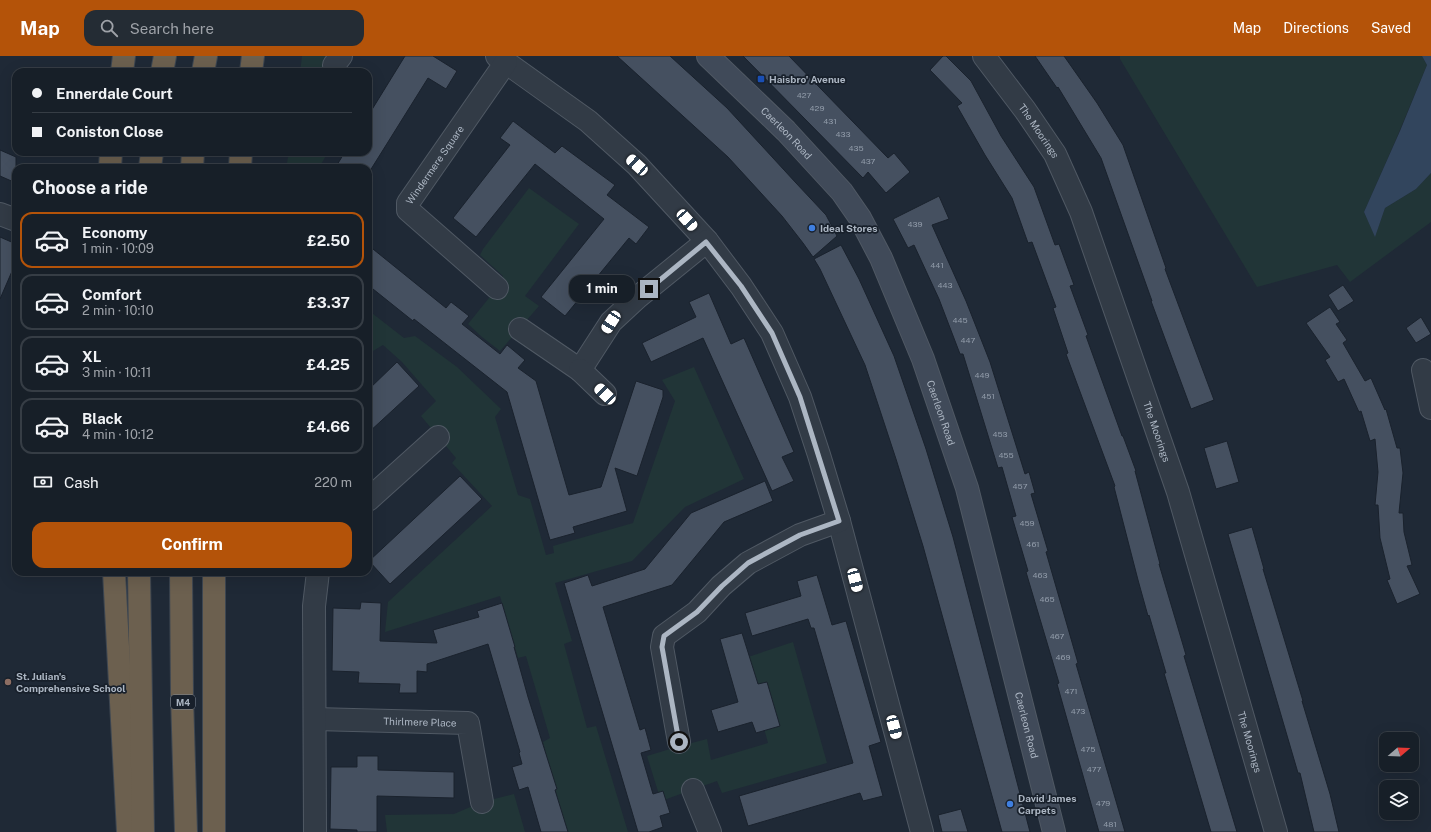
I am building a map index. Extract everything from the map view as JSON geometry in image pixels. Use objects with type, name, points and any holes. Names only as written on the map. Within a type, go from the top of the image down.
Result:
[{"type":"highway","points":[[122,68],[124,56]]},
{"type":"highway","points":[[163,68],[165,56]]},
{"type":"highway","points":[[204,68],[206,56]]},
{"type":"highway","points":[[252,68],[253,56]]},
{"type":"highway","points":[[114,576],[128,832]]},
{"type":"highway","points":[[139,576],[143,832]]},
{"type":"highway","name":"M4","points":[[182,576],[182,696],[186,832]]},
{"type":"highway","points":[[214,576],[214,832]]},
{"type":"main road","name":"Caerleon Road","points":[[708,56],[786,131],[842,192],[860,218],[881,258],[924,359],[967,488],[1054,832]]},
{"type":"street","name":"The Moorings","points":[[984,56],[1055,154],[1081,212],[1178,492],[1276,832]]},
{"type":"street","points":[[502,59],[588,121],[637,165],[706,242],[741,286],[772,333],[800,397],[839,521],[919,831]]},
{"type":"street","name":"Windermere Square","points":[[497,288],[408,210],[408,203],[502,59]]},
{"type":"street","points":[[0,214],[12,218]]},
{"type":"street","points":[[580,370],[611,322],[638,297],[706,242]]},
{"type":"street","points":[[520,329],[580,370],[605,394]]},
{"type":"street","points":[[1423,370],[1431,408]]},
{"type":"street","points":[[372,496],[438,437]]},
{"type":"street","points":[[679,742],[662,647],[664,636],[697,612],[722,586],[748,563],[800,535],[839,521]]},
{"type":"street","points":[[314,832],[314,606],[318,576]]},
{"type":"street","name":"Thirlmere Place","points":[[315,719],[468,723],[482,802]]},
{"type":"street","points":[[693,790],[710,832]]},
{"type":"green space","points":[[302,56],[341,56],[334,65],[338,68],[300,68]]},
{"type":"green space","points":[[1120,56],[1422,56],[1427,65],[1364,212],[1375,236],[1385,208],[1416,189],[1431,173],[1431,222],[1350,282],[1337,265],[1257,287],[1120,59]]},
{"type":"green space","points":[[288,156],[326,156],[321,164],[287,164]]},
{"type":"green space","points":[[529,188],[579,224],[525,296],[539,306],[500,351],[468,324],[497,288],[503,276],[480,255]]},
{"type":"green space","points":[[372,313],[404,338],[415,336],[457,367],[501,409],[495,417],[518,495],[530,499],[546,555],[554,553],[553,546],[633,523],[675,401],[662,380],[694,367],[744,479],[685,507],[632,561],[555,583],[572,641],[564,644],[587,728],[596,726],[628,832],[568,832],[543,742],[550,738],[526,656],[518,658],[500,596],[385,632],[388,602],[492,506],[452,463],[456,458],[421,416],[436,401],[402,362],[383,345],[372,352]]},
{"type":"green space","points":[[793,642],[827,763],[722,793],[717,781],[661,801],[647,756],[707,739],[711,760],[768,743],[745,658]]},
{"type":"green space","points":[[514,794],[525,832],[387,832],[385,815],[454,814],[482,802]]},
{"type":"water","points":[[1422,56],[1431,56],[1431,173],[1416,189],[1385,208],[1375,237],[1364,212],[1427,65]]},
{"type":"building","points":[[405,56],[433,56],[457,71],[446,89],[428,78],[372,168],[372,164],[338,164],[342,156],[372,156],[372,110]]},
{"type":"building","points":[[617,56],[670,56],[727,108],[826,215],[837,236],[813,257],[782,216],[728,157]]},
{"type":"building","points":[[743,56],[789,56],[888,158],[894,153],[910,172],[886,193],[868,172],[863,178]]},
{"type":"building","points":[[943,56],[946,56],[971,81],[1001,136],[1034,187],[1055,245],[1059,244],[1074,285],[1070,286],[1088,335],[1086,336],[1136,471],[1159,564],[1186,655],[1184,656],[1237,832],[1211,832],[1138,580],[1114,487],[1115,486],[1066,354],[1068,353],[1053,308],[1056,307],[1032,242],[1028,243],[1012,198],[957,106],[962,103],[930,70]]},
{"type":"building","points":[[1035,56],[1064,56],[1097,103],[1123,145],[1166,268],[1165,269],[1214,400],[1191,409],[1151,301],[1101,158],[1058,87],[1057,88]]},
{"type":"building","points":[[513,121],[555,153],[562,146],[615,185],[607,195],[649,227],[636,244],[629,238],[565,316],[541,297],[604,219],[535,164],[476,237],[453,218],[510,145],[500,138]]},
{"type":"building","points":[[0,150],[16,157],[16,164],[12,164],[12,181],[0,176]]},
{"type":"building","points":[[939,196],[949,219],[932,225],[966,301],[990,362],[1025,474],[1029,472],[1035,493],[1031,494],[1048,551],[1046,552],[1078,663],[1076,664],[1125,832],[1099,832],[1057,684],[1059,683],[1026,572],[1028,571],[1012,517],[1016,516],[1002,467],[998,468],[963,354],[960,354],[939,299],[914,245],[908,248],[893,219]]},
{"type":"building","points":[[0,237],[12,242],[12,271],[0,299]]},
{"type":"building","points":[[841,245],[859,279],[894,356],[926,449],[953,537],[1030,832],[1002,832],[923,546],[896,459],[865,365],[814,259]]},
{"type":"building","points":[[372,248],[446,308],[451,302],[469,316],[462,324],[500,354],[507,345],[525,360],[518,368],[536,381],[569,495],[601,487],[636,381],[663,390],[663,397],[637,476],[615,468],[627,511],[573,527],[575,533],[550,540],[507,392],[414,319],[413,321],[372,288]]},
{"type":"building","points":[[1343,285],[1354,301],[1338,311],[1328,295]]},
{"type":"building","points":[[709,293],[731,344],[744,338],[794,452],[782,457],[794,481],[772,491],[703,338],[651,362],[642,343],[696,317],[689,302]]},
{"type":"building","points":[[1330,307],[1340,322],[1336,324],[1347,340],[1343,343],[1365,381],[1371,378],[1385,410],[1386,409],[1397,448],[1400,448],[1403,473],[1399,513],[1403,513],[1404,532],[1412,565],[1407,566],[1420,594],[1397,604],[1387,580],[1390,579],[1380,538],[1378,505],[1375,505],[1378,472],[1375,439],[1370,441],[1361,411],[1359,412],[1344,379],[1338,382],[1325,360],[1330,357],[1306,323]]},
{"type":"building","points":[[1421,317],[1431,334],[1416,343],[1406,328]]},
{"type":"building","points":[[397,362],[419,386],[372,429],[372,386]]},
{"type":"building","points":[[1227,441],[1239,482],[1216,489],[1204,448]]},
{"type":"building","points":[[460,476],[482,499],[390,584],[372,564],[372,558]]},
{"type":"building","points":[[765,481],[773,501],[724,522],[672,585],[603,607],[640,730],[645,728],[651,750],[641,753],[653,794],[663,791],[670,813],[660,816],[663,827],[649,832],[638,832],[564,583],[588,575],[592,586],[645,569],[691,513]]},
{"type":"building","points":[[1252,527],[1263,569],[1330,794],[1339,832],[1314,832],[1300,773],[1298,773],[1228,534]]},
{"type":"building","points":[[817,575],[832,625],[846,621],[881,742],[869,746],[883,796],[863,801],[860,793],[748,826],[739,796],[853,763],[814,628],[811,628],[808,619],[752,636],[745,613],[801,596],[797,581]]},
{"type":"building","points":[[361,602],[381,603],[380,641],[437,643],[433,630],[479,617],[477,611],[502,603],[528,697],[557,789],[555,790],[568,832],[541,832],[528,787],[519,790],[512,767],[522,764],[520,752],[488,644],[427,664],[427,672],[417,671],[417,693],[399,693],[400,684],[358,683],[359,672],[332,671],[333,608],[360,609]]},
{"type":"building","points":[[742,633],[758,684],[767,682],[780,726],[756,733],[752,722],[718,732],[711,710],[738,702],[720,639]]},
{"type":"building","points":[[357,756],[378,756],[378,770],[454,772],[454,798],[377,796],[377,832],[357,832],[357,830],[330,829],[331,767],[357,767]]},
{"type":"building","points":[[961,809],[968,832],[942,832],[938,815]]},
{"type":"place","name":"Haisbro' Avenue","points":[[761,79]]},
{"type":"place","name":"Ideal Stores","points":[[812,228]]},
{"type":"place","name":"St. Julian's Comprehensive School","points":[[8,682]]},
{"type":"place","name":"David James Carpets","points":[[1010,804]]},
{"type":"route","points":[[649,289],[706,242],[741,286],[772,333],[800,397],[839,521],[800,535],[748,563],[722,586],[697,612],[664,636],[662,647],[679,742]]}]
